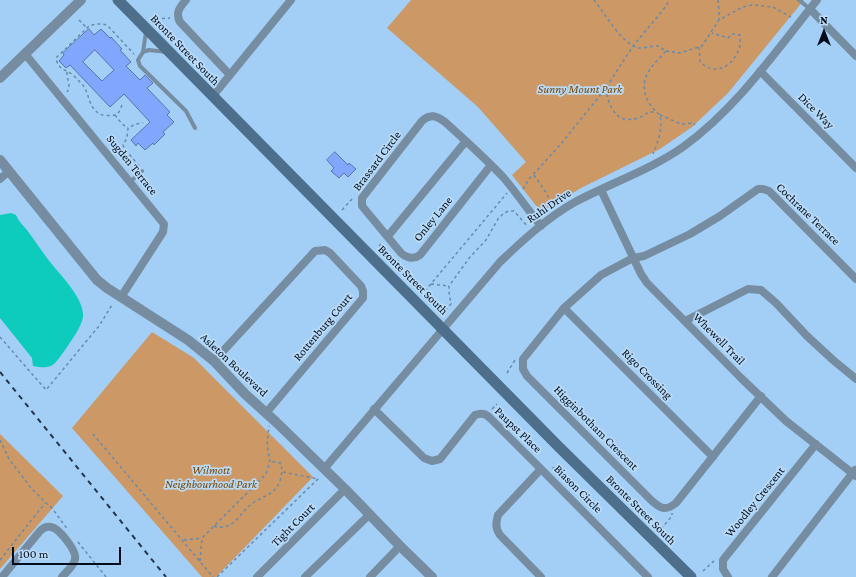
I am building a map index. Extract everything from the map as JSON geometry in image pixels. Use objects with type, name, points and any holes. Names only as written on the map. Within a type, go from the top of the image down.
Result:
[{"type":"main road","name":"Bronte Street South","points":[[118,0],[212,97],[690,577]]},
{"type":"street","points":[[0,78],[26,55],[81,0]]},
{"type":"street","points":[[186,0],[177,17],[230,75]]},
{"type":"street","points":[[212,97],[291,0]]},
{"type":"street","name":"Ruhl Drive","points":[[325,470],[374,409],[500,262],[532,232],[561,211],[659,162],[712,124],[739,96],[817,0]]},
{"type":"street","points":[[810,9],[856,56]]},
{"type":"street","name":"Sugden Terrace","points":[[26,55],[164,224],[160,237],[121,297]]},
{"type":"street","name":"Dice Way","points":[[760,71],[856,168]]},
{"type":"street","name":"Brassard Circle","points":[[388,236],[362,206],[362,198],[426,117],[433,115],[439,118],[466,141],[491,165],[541,226]]},
{"type":"street","points":[[388,236],[466,141]]},
{"type":"street","name":"Asleton Boulevard","points":[[0,160],[97,280],[188,340],[214,361],[245,394],[345,489],[369,515],[432,577]]},
{"type":"street","name":"Onley Lane","points":[[388,236],[405,256],[416,258],[420,255],[491,165]]},
{"type":"street","points":[[0,179],[9,171]]},
{"type":"street","name":"Cochrane Terrace","points":[[633,258],[644,256],[690,234],[720,216],[758,189],[764,189],[769,191],[856,279]]},
{"type":"street","name":"Whewell Trail","points":[[601,190],[641,274],[648,283],[786,420],[855,473]]},
{"type":"street","name":"Rottenburg Court","points":[[214,361],[314,251],[325,250],[330,253],[361,286],[363,298],[268,415]]},
{"type":"street","points":[[523,359],[564,308],[601,275],[633,258]]},
{"type":"street","points":[[685,321],[748,288],[761,290],[767,294],[807,336],[833,360],[856,378]]},
{"type":"street","name":"Rigo Crossing","points":[[564,308],[713,457]]},
{"type":"street","name":"Higginbotham Crescent","points":[[523,359],[523,369],[526,376],[659,507],[665,509],[671,508]]},
{"type":"street","points":[[671,508],[761,396]]},
{"type":"street","name":"Paupst Place","points":[[374,409],[424,458],[432,461],[440,459],[475,415],[480,413],[484,414],[492,420],[541,469]]},
{"type":"street","name":"Woodley Crescent","points":[[723,560],[816,444]]},
{"type":"street","name":"Biason Circle","points":[[541,577],[496,529],[498,515],[541,469],[648,577]]},
{"type":"street","points":[[772,577],[855,473]]},
{"type":"street","name":"Tight Court","points":[[257,577],[345,489]]},
{"type":"street","points":[[305,577],[369,515]]},
{"type":"street","points":[[2,577],[40,531],[50,527],[56,529],[74,550],[75,554],[73,563],[62,577]]},
{"type":"street","points":[[370,577],[400,546]]},
{"type":"street","points":[[723,560],[723,569],[728,577]]},
{"type":"lane","points":[[799,0],[810,9]]},
{"type":"lane","points":[[143,52],[146,29]]},
{"type":"lane","points":[[169,53],[148,50],[143,52],[138,58],[140,66],[186,111],[195,128]]},
{"type":"lane","points":[[130,182],[142,171]]},
{"type":"path","points":[[594,0],[623,38],[633,46],[640,48],[658,46],[666,51],[680,54],[702,46],[719,20],[743,7],[752,5],[773,6],[791,17]]},
{"type":"path","points":[[517,196],[606,88],[633,46],[670,0]]},
{"type":"path","points":[[718,0],[719,20]]},
{"type":"path","points":[[156,19],[172,17]]},
{"type":"path","points":[[79,20],[87,28]]},
{"type":"path","points":[[122,106],[119,112],[115,115],[100,114],[96,112],[84,86],[72,74],[57,64],[56,58],[87,28],[94,24],[103,24],[107,25],[138,58]]},
{"type":"path","points":[[699,47],[700,61],[708,68],[719,69],[728,65],[735,57],[739,50],[740,35],[732,34],[728,38],[711,33]]},
{"type":"path","points":[[666,51],[646,76],[643,86],[645,97],[660,115],[681,124],[693,123],[696,126]]},
{"type":"path","points":[[67,72],[66,77],[69,84],[69,89],[67,92]]},
{"type":"path","points":[[606,88],[608,101],[616,114],[621,118],[639,118],[647,112],[656,112]]},
{"type":"path","points":[[115,115],[128,128]]},
{"type":"path","points":[[653,154],[660,133],[660,115]]},
{"type":"path","points":[[119,126],[121,122]]},
{"type":"path","points":[[128,128],[136,124],[143,123]]},
{"type":"path","points":[[128,128],[127,138],[123,145],[142,171]]},
{"type":"path","points":[[534,175],[547,194],[551,207]]},
{"type":"path","points":[[425,291],[511,188]]},
{"type":"path","points":[[342,210],[352,198],[362,198]]},
{"type":"path","points":[[444,310],[451,304],[449,286],[470,257],[486,240],[498,219],[504,213],[509,211],[514,212],[532,232]]},
{"type":"path","points":[[431,284],[449,286]]},
{"type":"path","points":[[0,337],[46,390],[99,326],[112,306]]},
{"type":"path","points":[[507,373],[514,360],[523,359]]},
{"type":"path","points":[[184,540],[202,538],[266,474],[270,461],[267,445],[268,415]]},
{"type":"path","points":[[93,434],[184,540],[213,577]]},
{"type":"path","points":[[0,440],[9,459],[46,503],[52,508],[72,534]]},
{"type":"path","points":[[214,526],[225,526],[236,521],[250,505],[273,492],[279,484],[283,472],[280,464],[270,461]]},
{"type":"path","points":[[217,577],[318,479],[325,470]]},
{"type":"path","points":[[283,472],[318,479]]},
{"type":"path","points":[[0,560],[46,503]]},
{"type":"path","points":[[660,529],[672,516],[671,508]]},
{"type":"path","points":[[200,561],[202,538]]},
{"type":"path","points":[[76,540],[106,577]]},
{"type":"path","points":[[703,571],[714,560],[723,560]]},
{"type":"green space","name":"Sunny Mount Park","points":[[411,0],[804,0],[728,93],[692,127],[660,149],[581,188],[541,212],[512,175],[526,162],[478,107],[387,28]]},
{"type":"green space","name":"Wilmott Neighbourhood Park","points":[[152,332],[194,358],[313,477],[216,577],[202,577],[72,428]]},
{"type":"green space","points":[[0,434],[63,496],[0,569]]},
{"type":"shaded area","points":[[11,213],[16,215],[47,258],[70,286],[80,302],[82,310],[82,321],[76,334],[55,363],[49,367],[33,366],[32,358],[0,318],[0,215]]},
{"type":"building","points":[[89,29],[94,35],[101,29],[122,49],[120,50],[131,62],[126,66],[140,80],[145,75],[153,83],[147,88],[170,112],[167,115],[174,122],[163,132],[165,134],[154,145],[153,143],[145,150],[138,143],[136,146],[131,140],[150,122],[124,94],[110,107],[70,65],[66,68],[59,61],[64,55],[63,53]],"holes":[[[95,50],[114,70],[102,81],[83,62]]]},
{"type":"building","points":[[335,152],[348,165],[349,163],[356,169],[348,177],[344,173],[339,178],[331,171],[334,168],[327,160]]},
{"type":"railway","points":[[0,372],[166,577]]}]
